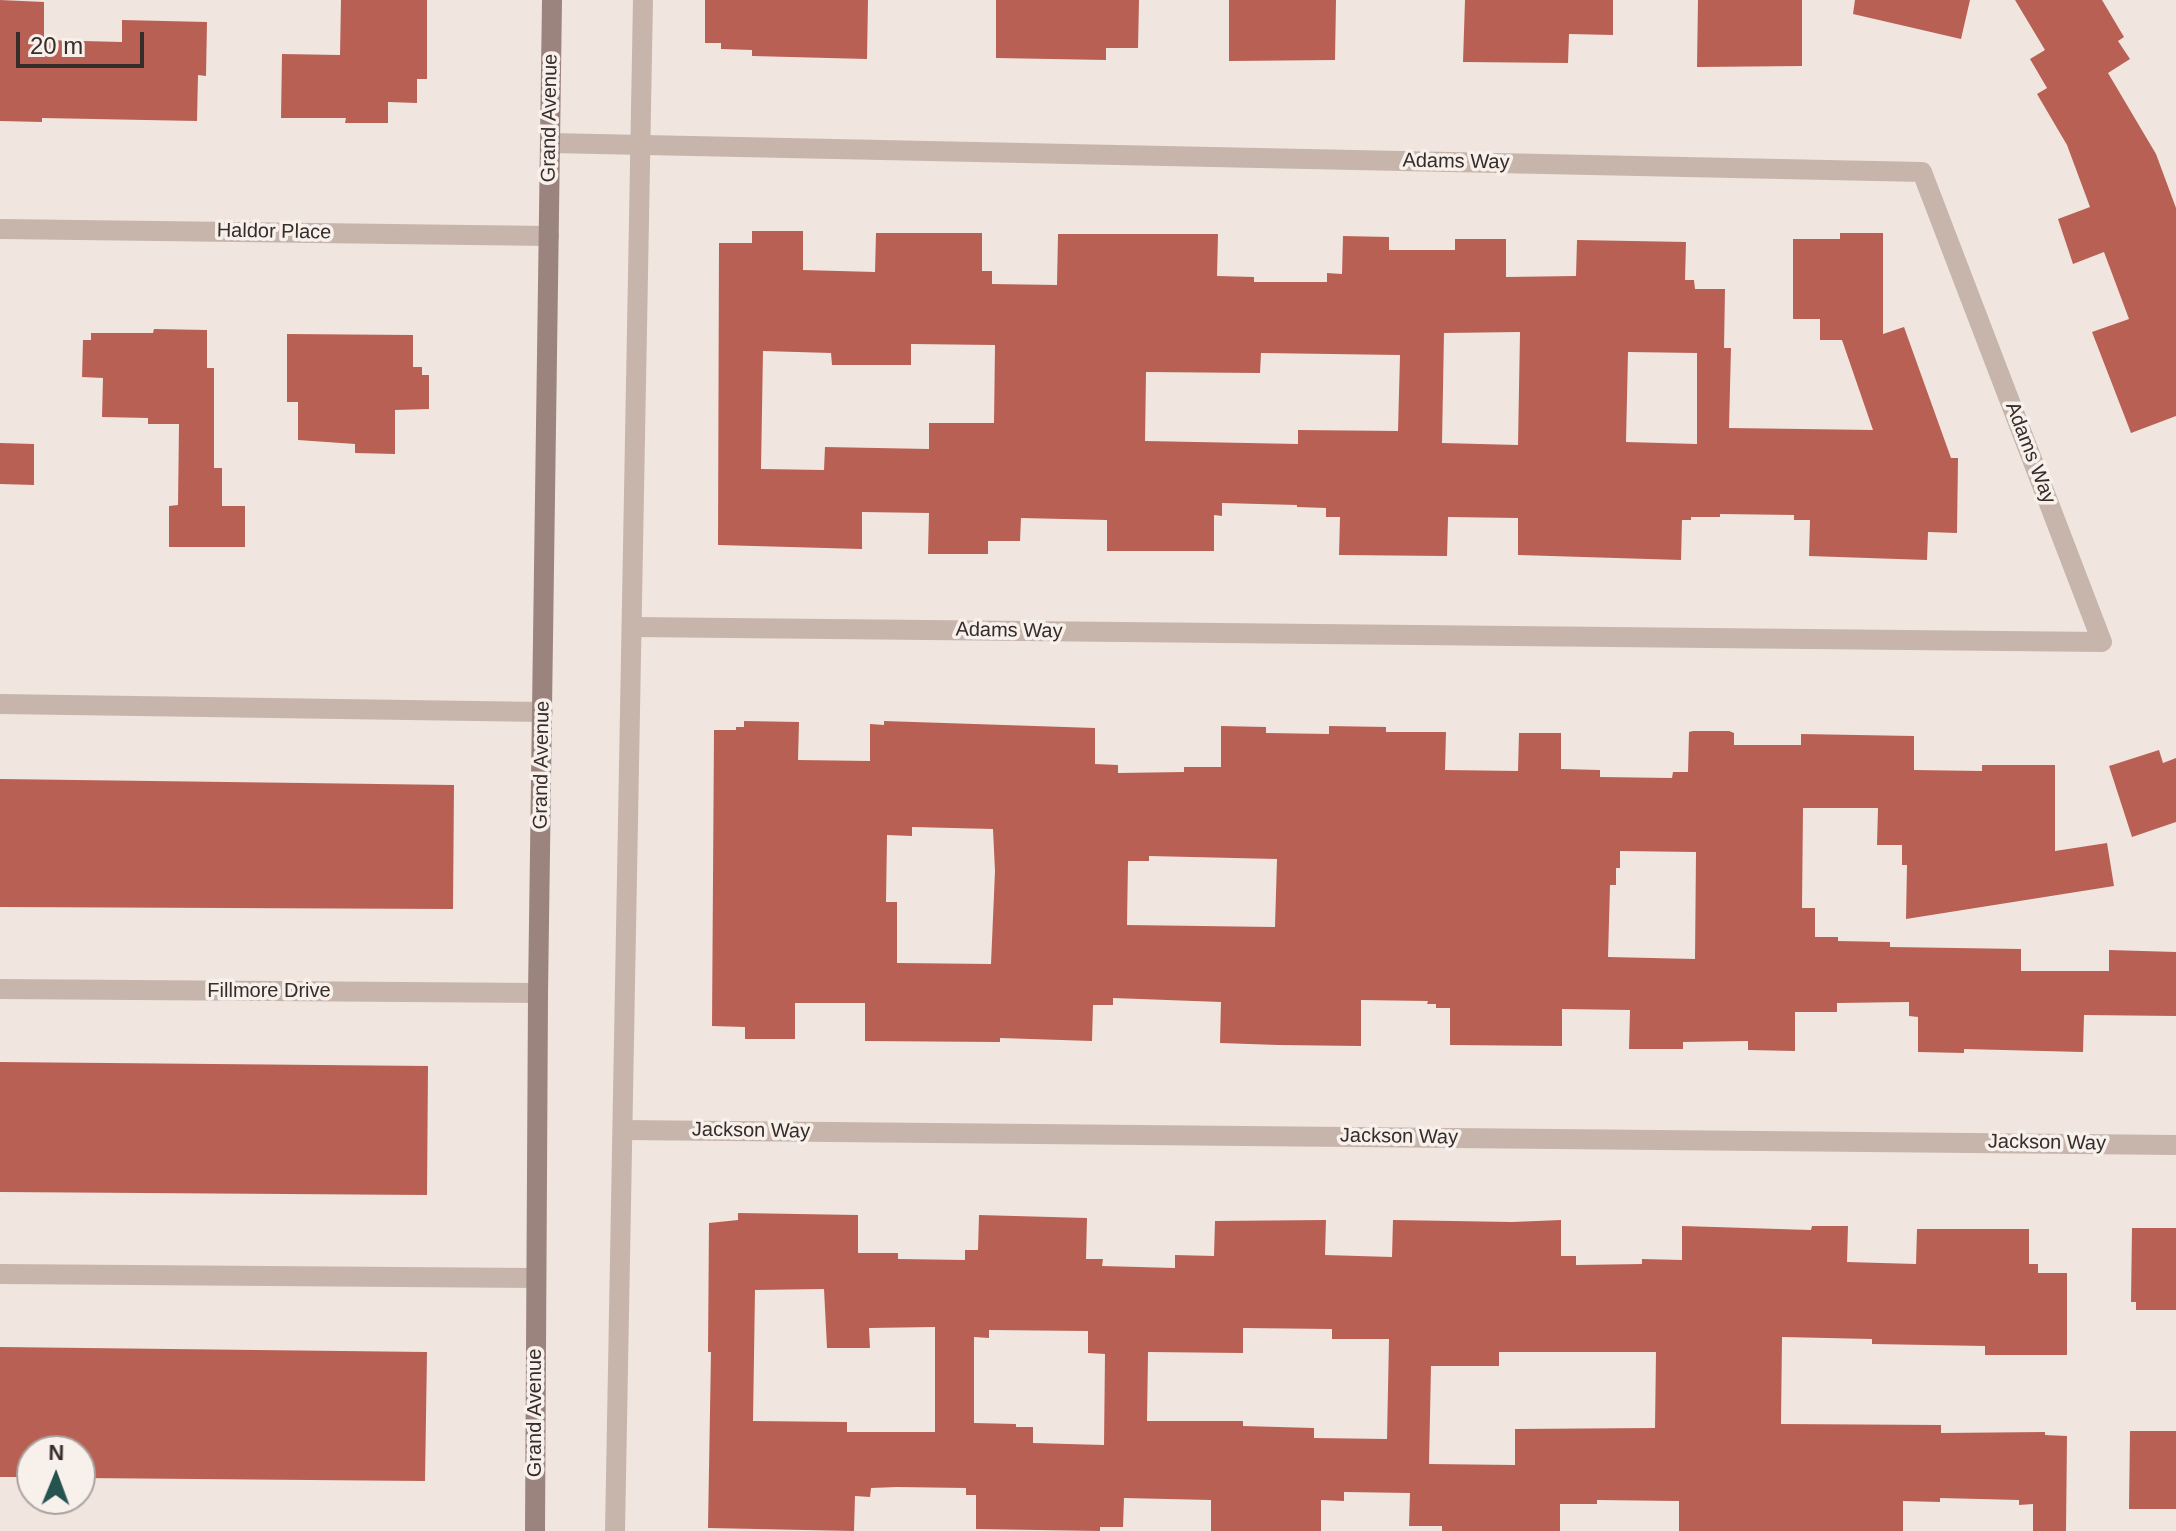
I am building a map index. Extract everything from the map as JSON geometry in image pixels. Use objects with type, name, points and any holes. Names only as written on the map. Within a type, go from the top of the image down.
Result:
[{"type":"street","name":"Grand Avenue","points":[[535,1531],[538,993],[552,0]]},
{"type":"street","points":[[615,1531],[643,0]]},
{"type":"street","name":"Adams Way","points":[[550,143],[1922,172],[2102,642],[632,627]]},
{"type":"street","name":"Haldor Place","points":[[0,229],[549,236]]},
{"type":"street","points":[[0,704],[543,712]]},
{"type":"street","name":"Fillmore Drive","points":[[0,989],[538,993]]},
{"type":"street","name":"Jackson Way","points":[[623,1130],[2176,1145]]},
{"type":"street","points":[[0,1274],[536,1278]]},
{"type":"building","points":[[0,0],[44,2],[44,40],[122,42],[122,20],[207,22],[206,76],[198,75],[197,121],[42,118],[42,122],[0,121]]},
{"type":"building","points":[[341,0],[427,0],[427,79],[417,79],[417,103],[388,102],[388,123],[345,123],[346,118],[281,118],[282,54],[340,55]]},
{"type":"building","points":[[705,0],[868,0],[867,59],[752,56],[752,50],[721,49],[721,43],[705,43]]},
{"type":"building","points":[[996,0],[1139,0],[1138,48],[1106,48],[1106,60],[996,58]]},
{"type":"building","points":[[1229,0],[1336,0],[1335,60],[1229,61]]},
{"type":"building","points":[[1465,0],[1613,0],[1613,35],[1569,34],[1568,63],[1463,62]]},
{"type":"building","points":[[1698,0],[1802,0],[1802,66],[1697,67]]},
{"type":"building","points":[[1855,0],[1970,0],[1961,39],[1853,14]]},
{"type":"building","points":[[2015,0],[2102,0],[2124,37],[2118,41],[2130,59],[2108,73],[2156,154],[2176,208],[2176,416],[2131,433],[2092,332],[2129,319],[2104,252],[2073,264],[2058,219],[2090,207],[2067,145],[2037,94],[2047,88],[2030,59],[2045,50]]},
{"type":"building","points":[[752,231],[803,231],[803,270],[875,272],[876,233],[982,233],[982,271],[992,271],[992,284],[1057,285],[1058,234],[1218,234],[1217,276],[1254,277],[1254,282],[1327,282],[1327,273],[1342,274],[1343,236],[1389,237],[1389,250],[1455,250],[1455,239],[1506,239],[1506,277],[1576,276],[1577,240],[1686,242],[1685,280],[1694,280],[1695,289],[1725,289],[1724,348],[1731,348],[1729,428],[1873,430],[1842,340],[1820,340],[1820,319],[1793,319],[1793,239],[1840,239],[1840,233],[1883,233],[1883,334],[1904,327],[1951,458],[1958,458],[1957,533],[1928,532],[1927,560],[1809,556],[1810,520],[1794,520],[1794,515],[1720,514],[1720,517],[1682,520],[1681,560],[1518,555],[1518,518],[1448,517],[1447,556],[1339,555],[1340,517],[1326,517],[1326,508],[1222,503],[1222,516],[1214,515],[1214,551],[1107,551],[1107,520],[1021,518],[1020,541],[988,541],[988,554],[928,554],[929,513],[862,512],[862,549],[718,545],[719,243],[752,243]],"holes":[[[1520,332],[1518,445],[1442,443],[1444,333]],[[911,344],[995,345],[994,423],[929,423],[929,449],[825,447],[824,470],[761,469],[763,351],[831,353],[832,365],[911,365]],[[1628,352],[1697,353],[1697,444],[1626,442]],[[1261,353],[1400,355],[1398,431],[1298,430],[1298,444],[1145,441],[1146,372],[1260,373]]]},
{"type":"building","points":[[154,329],[207,330],[207,368],[214,368],[214,468],[222,468],[222,506],[245,506],[245,547],[169,547],[169,506],[178,505],[179,424],[148,424],[148,418],[102,417],[103,378],[82,377],[83,340],[91,340],[91,333],[153,333]]},
{"type":"building","points":[[287,334],[413,335],[413,367],[422,367],[422,375],[429,375],[429,409],[395,410],[395,454],[355,453],[355,444],[298,440],[298,402],[287,402]]},
{"type":"building","points":[[0,443],[34,444],[34,485],[0,484]]},
{"type":"building","points":[[744,721],[799,722],[798,760],[870,761],[870,724],[884,725],[884,721],[1095,728],[1095,764],[1118,765],[1118,773],[1184,772],[1184,767],[1221,767],[1221,726],[1266,727],[1266,733],[1329,734],[1329,726],[1386,727],[1386,732],[1446,732],[1445,770],[1518,771],[1519,733],[1561,733],[1561,769],[1600,770],[1600,777],[1672,778],[1673,772],[1688,772],[1689,732],[1693,731],[1729,731],[1734,733],[1734,745],[1801,745],[1801,734],[1914,736],[1914,770],[1982,771],[1982,765],[2055,765],[2055,851],[2107,843],[2114,886],[1906,919],[1907,865],[1902,865],[1902,845],[1877,845],[1878,808],[1803,808],[1802,908],[1815,908],[1815,937],[1838,937],[1838,941],[1890,942],[1890,947],[2021,949],[2021,971],[2109,971],[2109,950],[2176,952],[2176,1016],[2084,1015],[2083,1052],[1964,1049],[1964,1053],[1918,1052],[1918,1017],[1909,1016],[1909,1002],[1837,1003],[1837,1012],[1795,1012],[1795,1051],[1748,1050],[1748,1041],[1683,1042],[1683,1049],[1629,1049],[1630,1010],[1562,1009],[1562,1046],[1450,1045],[1450,1008],[1436,1008],[1436,1004],[1427,1004],[1428,1001],[1361,1000],[1361,1046],[1220,1043],[1221,1002],[1113,998],[1113,1005],[1093,1005],[1092,1041],[1000,1038],[1000,1042],[865,1041],[865,1003],[795,1003],[795,1039],[745,1039],[745,1027],[712,1026],[714,730],[744,727]],"holes":[[[912,827],[993,829],[995,871],[991,964],[897,963],[897,902],[886,902],[887,835],[912,836]],[[1620,851],[1696,852],[1695,959],[1608,957],[1610,885],[1616,885],[1616,868],[1620,868]],[[1149,856],[1277,859],[1275,927],[1127,925],[1128,861],[1149,861]]]},
{"type":"building","points":[[2159,750],[2163,763],[2176,758],[2176,822],[2132,837],[2109,766]]},
{"type":"building","points":[[0,779],[454,785],[453,909],[0,907]]},
{"type":"building","points":[[0,1062],[428,1066],[427,1195],[0,1192]]},
{"type":"building","points":[[738,1213],[858,1215],[858,1253],[898,1253],[898,1259],[965,1260],[965,1250],[978,1250],[979,1215],[1087,1218],[1086,1259],[1103,1259],[1102,1266],[1175,1268],[1175,1255],[1214,1256],[1215,1221],[1326,1220],[1325,1255],[1392,1257],[1393,1220],[1561,1220],[1561,1256],[1576,1256],[1576,1265],[1642,1264],[1642,1259],[1682,1260],[1682,1226],[1811,1230],[1812,1226],[1848,1226],[1847,1262],[1916,1264],[1917,1229],[2029,1229],[2029,1264],[2038,1264],[2038,1273],[2067,1273],[2067,1355],[1985,1355],[1985,1346],[1872,1344],[1872,1339],[1782,1337],[1781,1424],[1941,1425],[1941,1433],[2045,1432],[2045,1435],[2067,1436],[2066,1531],[2033,1531],[2033,1504],[2019,1505],[2019,1500],[1940,1498],[1940,1502],[1903,1501],[1903,1531],[1679,1531],[1679,1501],[1597,1500],[1597,1504],[1560,1504],[1560,1531],[1442,1531],[1442,1526],[1409,1526],[1410,1493],[1344,1492],[1344,1501],[1321,1500],[1321,1531],[1211,1531],[1211,1500],[1124,1498],[1123,1527],[1100,1527],[1100,1531],[976,1529],[976,1495],[966,1495],[966,1488],[897,1487],[871,1488],[870,1497],[855,1496],[854,1531],[708,1528],[711,1352],[708,1352],[709,1223],[738,1220]],"holes":[[[824,1289],[827,1348],[870,1348],[869,1328],[935,1327],[935,1432],[847,1432],[847,1422],[753,1421],[755,1290]],[[1243,1328],[1332,1329],[1332,1339],[1389,1339],[1387,1439],[1314,1438],[1314,1428],[1243,1426],[1243,1421],[1147,1421],[1148,1352],[1243,1353]],[[989,1330],[1088,1331],[1088,1353],[1105,1354],[1104,1445],[1033,1443],[1033,1427],[974,1423],[974,1337],[989,1338]],[[1499,1352],[1656,1352],[1655,1428],[1515,1429],[1515,1465],[1429,1464],[1431,1366],[1499,1366]]]},
{"type":"building","points":[[2132,1228],[2176,1228],[2176,1310],[2136,1310],[2136,1302],[2131,1302]]},
{"type":"building","points":[[0,1347],[427,1352],[425,1481],[96,1478],[96,1435],[16,1435],[16,1477],[0,1477]]},
{"type":"building","points":[[2130,1431],[2176,1431],[2176,1509],[2129,1509]]}]
